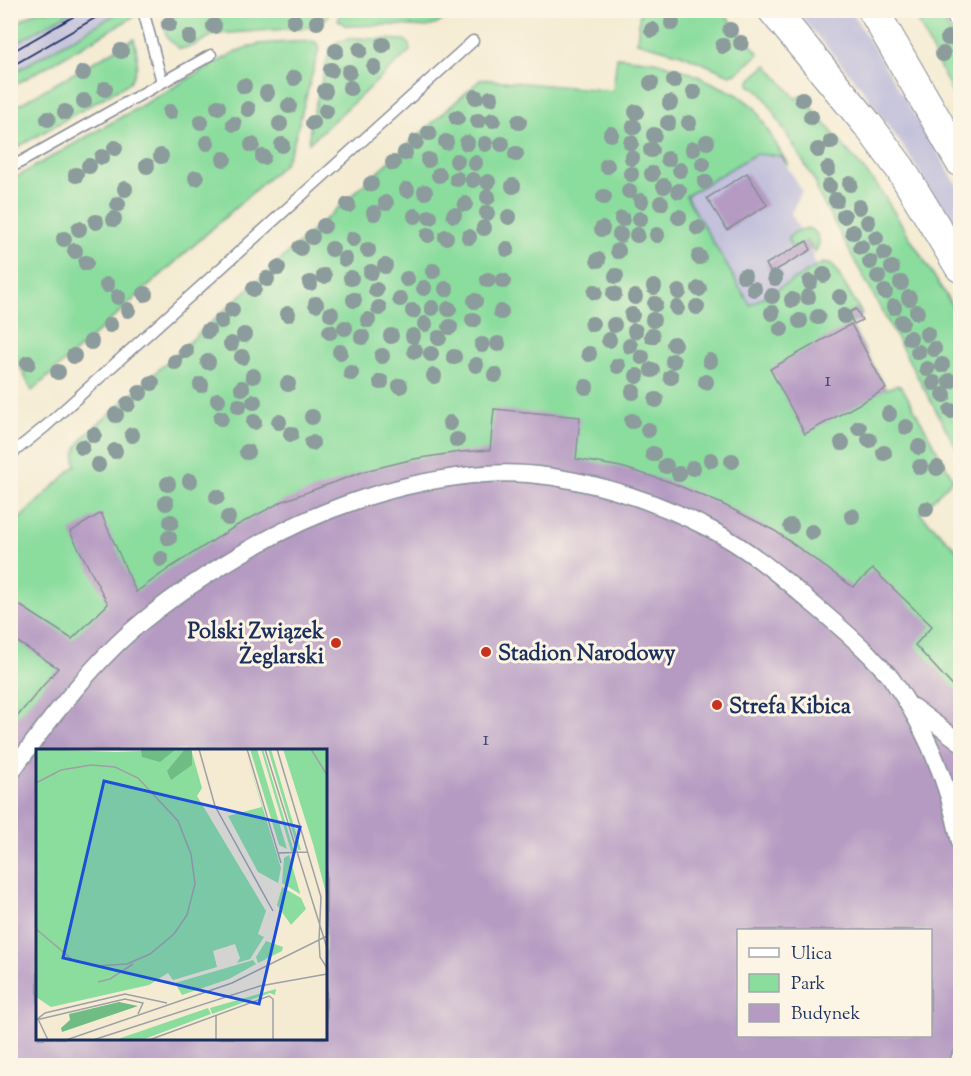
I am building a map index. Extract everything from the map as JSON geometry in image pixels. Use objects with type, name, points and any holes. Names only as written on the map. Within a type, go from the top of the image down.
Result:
[{"type":"main road","points":[[773,10],[900,168],[960,267]]},
{"type":"main road","points":[[873,10],[960,161]]},
{"type":"street","points":[[954,10],[960,21]]},
{"type":"street","points":[[10,774],[77,686],[117,644],[171,599],[273,535],[325,511],[427,481],[487,473],[536,475],[594,485],[651,503],[712,530],[779,575],[845,631],[890,676],[926,736],[946,782],[960,842]]},
{"type":"street","points":[[905,702],[960,742]]},
{"type":"street","points":[[958,1065],[960,1057]]},
{"type":"lane","points":[[143,10],[162,82]]},
{"type":"lane","points":[[10,455],[63,411],[473,40]]},
{"type":"lane","points":[[10,168],[211,55]]},
{"type":"shaded area","points":[[72,11],[121,11],[11,74],[11,46]]},
{"type":"shaded area","points":[[796,11],[851,11],[960,190],[960,239],[907,152],[860,86]]},
{"type":"shaded area","points":[[755,154],[781,156],[802,191],[791,213],[811,250],[816,267],[750,305],[686,196]]},
{"type":"green space","points":[[340,10],[455,11],[437,24],[427,27],[346,26],[338,20]]},
{"type":"green space","points":[[38,11],[72,11],[11,46],[11,26]]},
{"type":"green space","points":[[121,11],[134,11],[135,16],[11,87],[11,74]]},
{"type":"green space","points":[[185,11],[330,11],[325,20],[315,27],[215,34],[193,46],[180,49],[168,39],[163,23]]},
{"type":"green space","points":[[640,11],[722,11],[759,54],[738,72],[730,75],[681,54],[637,42]]},
{"type":"green space","points":[[913,11],[937,11],[960,46],[960,109]]},
{"type":"green space","points":[[353,38],[405,40],[409,44],[410,51],[309,143],[310,126],[330,49],[337,42]]},
{"type":"green space","points":[[134,39],[137,62],[129,83],[11,151],[11,109]]},
{"type":"green space","points":[[316,42],[319,49],[293,145],[284,164],[32,391],[11,348],[11,180],[237,51],[259,44]]},
{"type":"green space","name":"Stadion Narodowy","points":[[617,57],[655,61],[689,72],[738,95],[755,108],[788,165],[781,156],[755,154],[686,196],[750,305],[823,263],[833,265],[862,314],[860,316],[856,309],[848,313],[853,322],[851,325],[886,389],[897,385],[902,387],[953,479],[920,513],[960,553],[960,1065],[11,1065],[11,527],[76,465],[76,450],[85,436],[481,79],[613,91]]},
{"type":"green space","points":[[767,65],[796,99],[801,95],[879,188],[960,318],[960,455],[818,193],[816,183],[765,98],[749,85],[751,79]]},
{"type":"green space","points":[[807,228],[815,232],[819,241],[815,252],[807,241],[794,249],[789,243],[788,238],[795,232]]},
{"type":"building","points":[[747,173],[767,205],[727,230],[707,198]]},
{"type":"building","points":[[807,241],[811,250],[771,273],[766,264]]},
{"type":"building","points":[[856,309],[862,320],[854,324],[848,313]]},
{"type":"building","points":[[851,324],[886,389],[805,434],[770,369]]},
{"type":"building","name":"Stadion Narodowy","points":[[494,409],[580,417],[576,459],[621,467],[670,482],[722,504],[775,531],[853,587],[873,569],[932,626],[915,645],[960,694],[960,1066],[10,1066],[10,725],[58,668],[10,637],[10,599],[72,639],[108,604],[70,532],[101,513],[136,592],[236,526],[283,501],[365,471],[414,459],[490,450]]},
{"type":"tram line","points":[[10,53],[85,10]]},
{"type":"tram line","points":[[10,67],[109,10]]},
{"type":"place","name":"Polski Związek Żeglarski","points":[[336,643]]},
{"type":"place","name":"Stadion Narodowy","points":[[486,652]]},
{"type":"place","name":"Strefa Kibica","points":[[717,705]]}]
